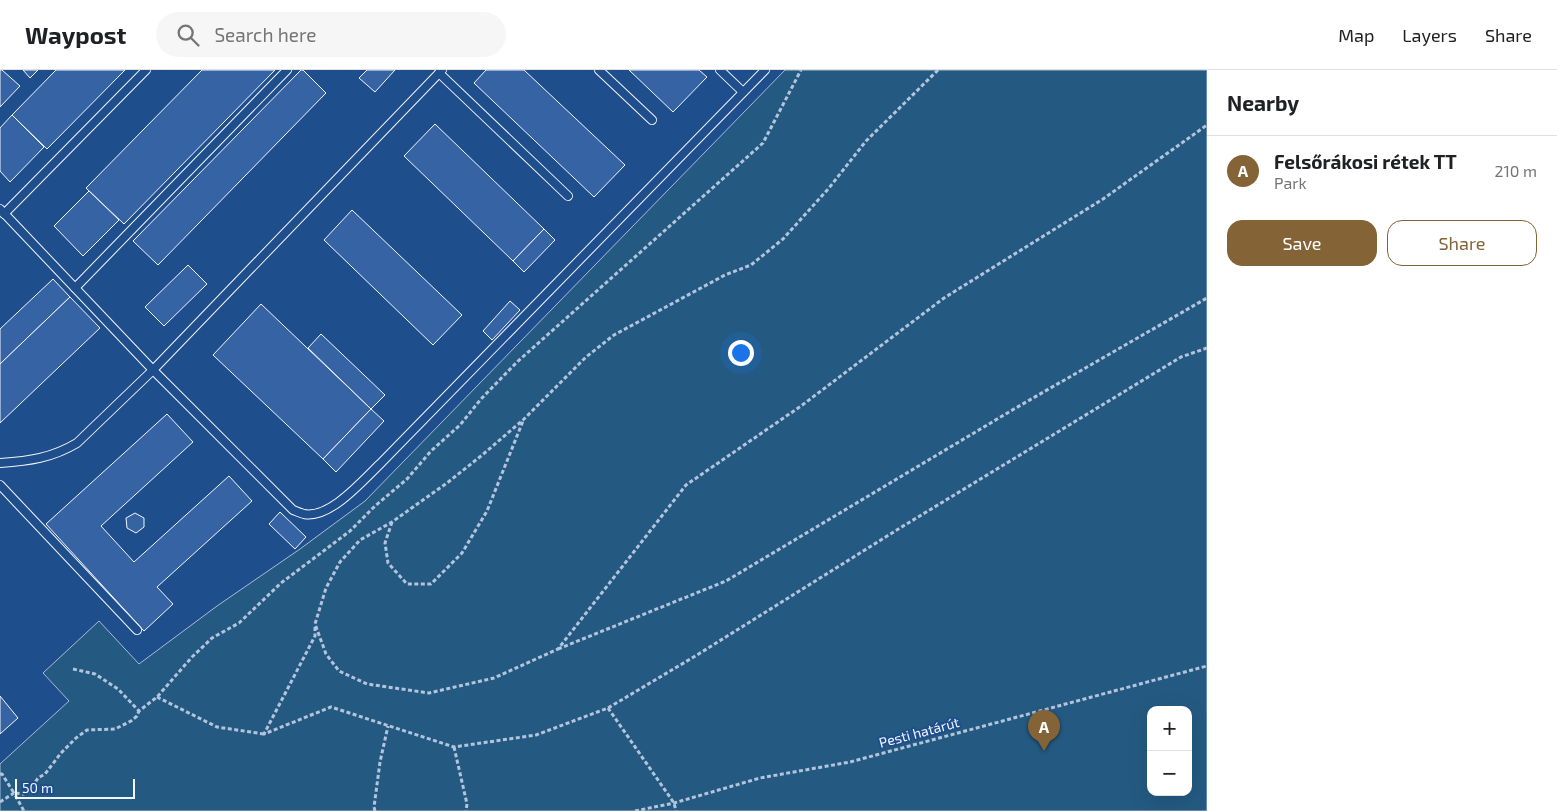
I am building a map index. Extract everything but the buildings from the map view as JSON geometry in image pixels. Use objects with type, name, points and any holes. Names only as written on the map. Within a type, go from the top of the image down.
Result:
[{"type":"lane","points":[[146,70],[2,212],[153,370],[293,510],[305,514],[332,508],[380,464],[765,70]]},
{"type":"lane","points":[[75,288],[287,70]]},
{"type":"lane","points":[[599,70],[652,120]]},
{"type":"lane","points":[[720,70],[743,92]]},
{"type":"lane","points":[[0,463],[42,458],[62,452],[77,443],[153,370],[440,71],[568,196]]},
{"type":"lane","points":[[0,485],[137,630]]},
{"type":"path","points":[[0,802],[14,793],[23,794],[29,792],[38,778],[46,774],[61,753],[87,730],[115,729],[131,721],[137,716],[139,711],[157,697],[192,657],[212,638],[240,623],[281,583],[350,531],[375,506],[407,479],[431,451],[460,425],[481,399],[518,362],[763,143],[801,70]]},
{"type":"path","points":[[264,734],[315,636],[315,624],[326,588],[340,562],[360,540],[392,522],[447,483],[523,420],[586,357],[614,335],[725,275],[751,266],[783,240],[829,188],[866,141],[938,70]]},
{"type":"path","points":[[558,649],[686,486],[801,406],[944,298],[1103,199],[1207,126]]},
{"type":"path","points":[[315,624],[326,654],[340,670],[367,684],[429,693],[494,678],[558,649],[726,581],[1014,408],[1207,298]]},
{"type":"path","points":[[157,697],[217,726],[264,734],[331,707],[454,747],[536,735],[608,708],[1181,357],[1207,348]]},
{"type":"path","points":[[392,522],[385,543],[388,563],[408,584],[431,584],[462,553],[487,511],[523,420]]},
{"type":"path","name":"Pesti határút","points":[[635,811],[674,803],[760,778],[850,762],[1207,666]]},
{"type":"path","points":[[73,669],[95,674],[118,690],[139,711]]},
{"type":"path","points":[[608,708],[674,803],[676,811]]},
{"type":"path","points":[[375,811],[380,762],[388,726]]},
{"type":"path","points":[[454,747],[467,804],[466,811]]},
{"type":"path","points":[[0,774],[2,774],[24,811]]},
{"type":"shaded area","points":[[785,70],[1207,70],[1207,811],[0,811],[0,764],[69,701],[43,673],[99,621],[139,664],[217,606],[300,549],[365,501]]},
{"type":"place","name":"Felsőrákosi rétek TT","points":[[1044,751]]}]
